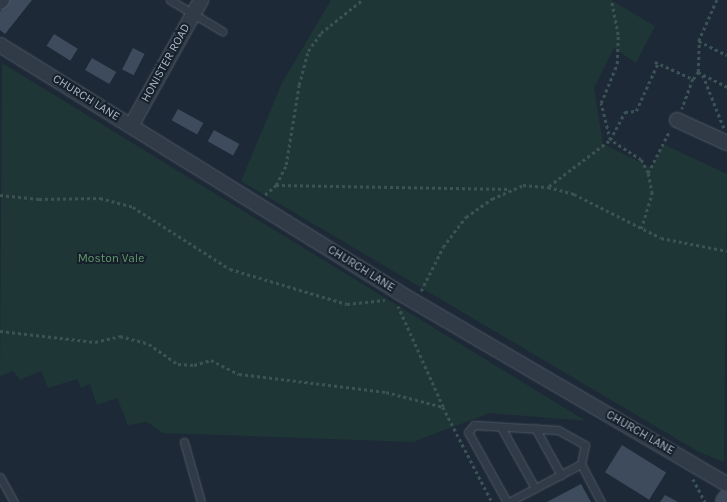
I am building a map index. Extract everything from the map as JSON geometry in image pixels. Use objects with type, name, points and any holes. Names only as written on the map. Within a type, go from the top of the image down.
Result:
[{"type":"street","name":"HONISTER ROAD","points":[[131,126],[201,0]]},
{"type":"street","name":"CHURCH LANE","points":[[0,45],[131,126],[396,295],[416,302],[727,484]]},
{"type":"street","points":[[677,120],[726,138]]},
{"type":"lane","points":[[170,0],[222,31]]},
{"type":"lane","points":[[474,425],[535,428],[573,435],[585,445],[581,464],[508,502],[468,432],[474,425]]},
{"type":"lane","points":[[501,426],[535,488]]},
{"type":"lane","points":[[535,428],[560,475]]},
{"type":"lane","points":[[184,442],[201,502]]},
{"type":"lane","points":[[581,464],[586,470],[601,502]]},
{"type":"lane","points":[[0,477],[14,502]]},
{"type":"path","points":[[265,195],[276,185],[286,165],[298,85],[308,51],[321,33],[362,0]]},
{"type":"path","points":[[611,0],[618,35],[617,64],[601,103],[610,140],[641,160],[648,173],[652,194],[641,229]]},
{"type":"path","points":[[648,173],[677,120],[698,72],[699,41],[717,0]]},
{"type":"path","points":[[699,41],[727,55]]},
{"type":"path","points":[[548,186],[610,140],[625,112],[636,111],[657,62],[694,79]]},
{"type":"path","points":[[698,72],[727,86]]},
{"type":"path","points":[[703,75],[726,138]]},
{"type":"path","points":[[276,185],[512,189],[532,185],[548,186],[574,194],[641,229],[684,244],[727,250]]},
{"type":"path","points":[[416,302],[443,246],[466,218],[512,189]]},
{"type":"path","points":[[0,195],[39,199],[100,198],[133,207],[230,269],[347,304],[396,295],[443,407],[492,502]]},
{"type":"path","points":[[0,330],[95,342],[120,336],[149,344],[178,364],[211,360],[239,374],[386,392],[443,407]]},
{"type":"path","points":[[693,479],[705,502]]},
{"type":"green space","points":[[331,0],[611,0],[655,26],[636,63],[614,48],[594,88],[603,144],[652,168],[663,144],[727,174],[724,462],[699,452],[241,181],[282,83]]},
{"type":"green space","name":"Moston Vale","points":[[2,63],[586,421],[490,413],[413,442],[163,433],[147,422],[128,425],[117,398],[97,405],[90,384],[81,388],[77,379],[48,388],[41,371],[20,380],[13,371],[0,376]]},
{"type":"building","points":[[9,0],[32,0],[5,34],[0,30],[0,12]]},
{"type":"building","points":[[54,34],[78,49],[70,61],[47,46]]},
{"type":"building","points":[[133,48],[145,54],[134,75],[122,69]]},
{"type":"building","points":[[92,58],[116,72],[109,84],[85,70]]},
{"type":"building","points":[[178,109],[203,123],[197,134],[172,120]]},
{"type":"building","points":[[214,130],[239,144],[233,155],[208,141]]},
{"type":"building","points":[[622,445],[666,473],[649,500],[605,472]]},
{"type":"building","points":[[581,484],[591,502],[547,502]]},
{"type":"building","points":[[665,495],[678,502],[660,502]]}]
